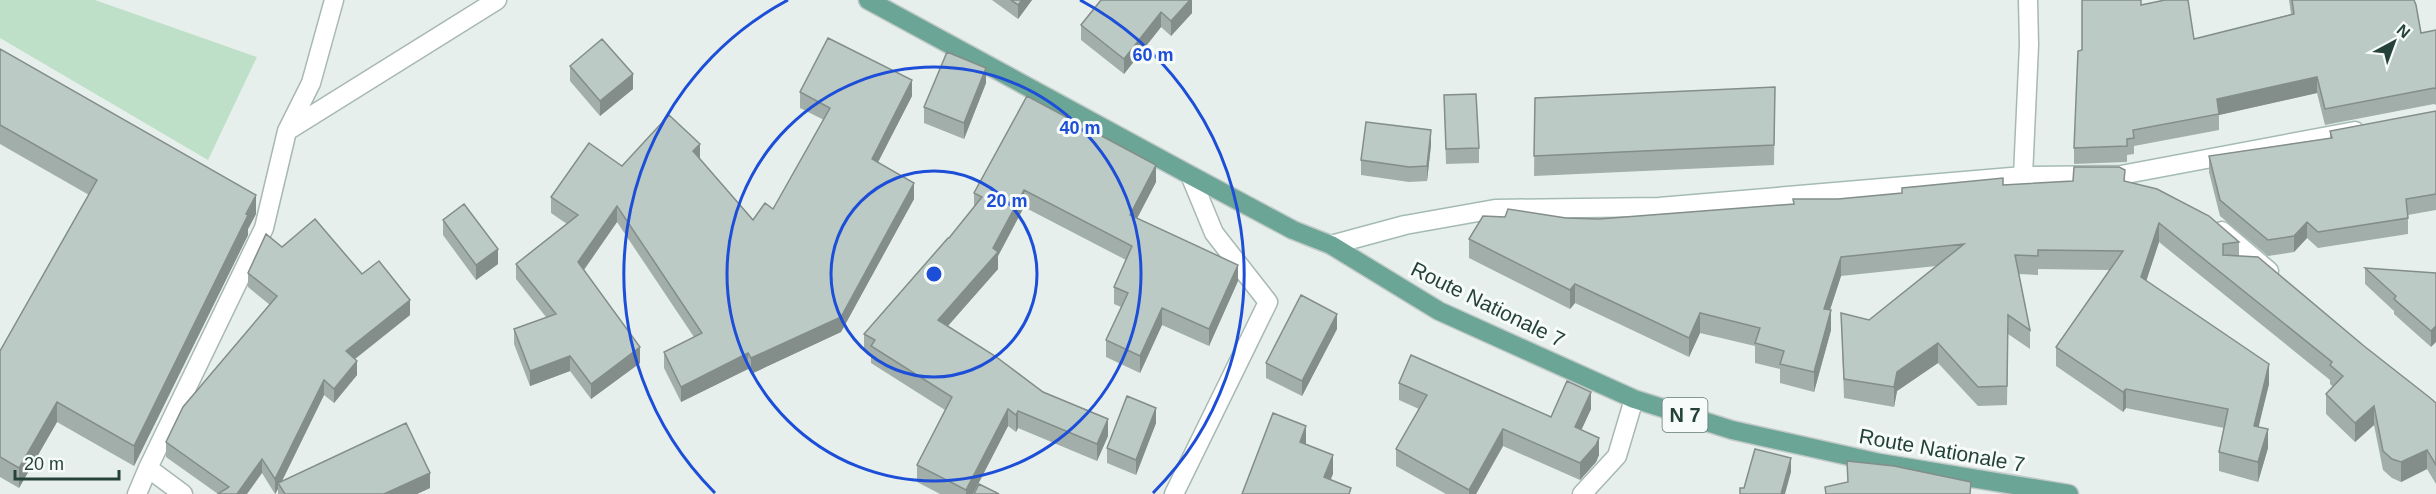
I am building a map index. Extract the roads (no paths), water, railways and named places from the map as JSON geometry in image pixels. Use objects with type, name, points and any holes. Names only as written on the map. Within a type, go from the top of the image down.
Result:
[{"type":"main road","name":"Route Nationale 7","points":[[868,0],[1190,176],[1293,230],[1331,245],[1439,311],[1634,399],[1732,430],[1880,464],[2069,494]]},
{"type":"street","points":[[138,494],[148,468],[264,228],[287,131],[310,83],[334,0]]},
{"type":"street","points":[[287,131],[497,0]]},
{"type":"street","points":[[2023,176],[2029,45],[2028,0]]},
{"type":"street","points":[[1331,245],[1405,225],[1495,209],[1659,207],[2023,176],[2121,175],[2378,126]]},
{"type":"street","points":[[2121,175],[2153,190]]},
{"type":"street","points":[[1174,494],[1268,302],[1214,234],[1190,176]]},
{"type":"street","points":[[2205,217],[2283,283]]},
{"type":"street","points":[[1582,494],[1617,456],[1634,399]]},
{"type":"street","points":[[148,468],[183,494]]}]
